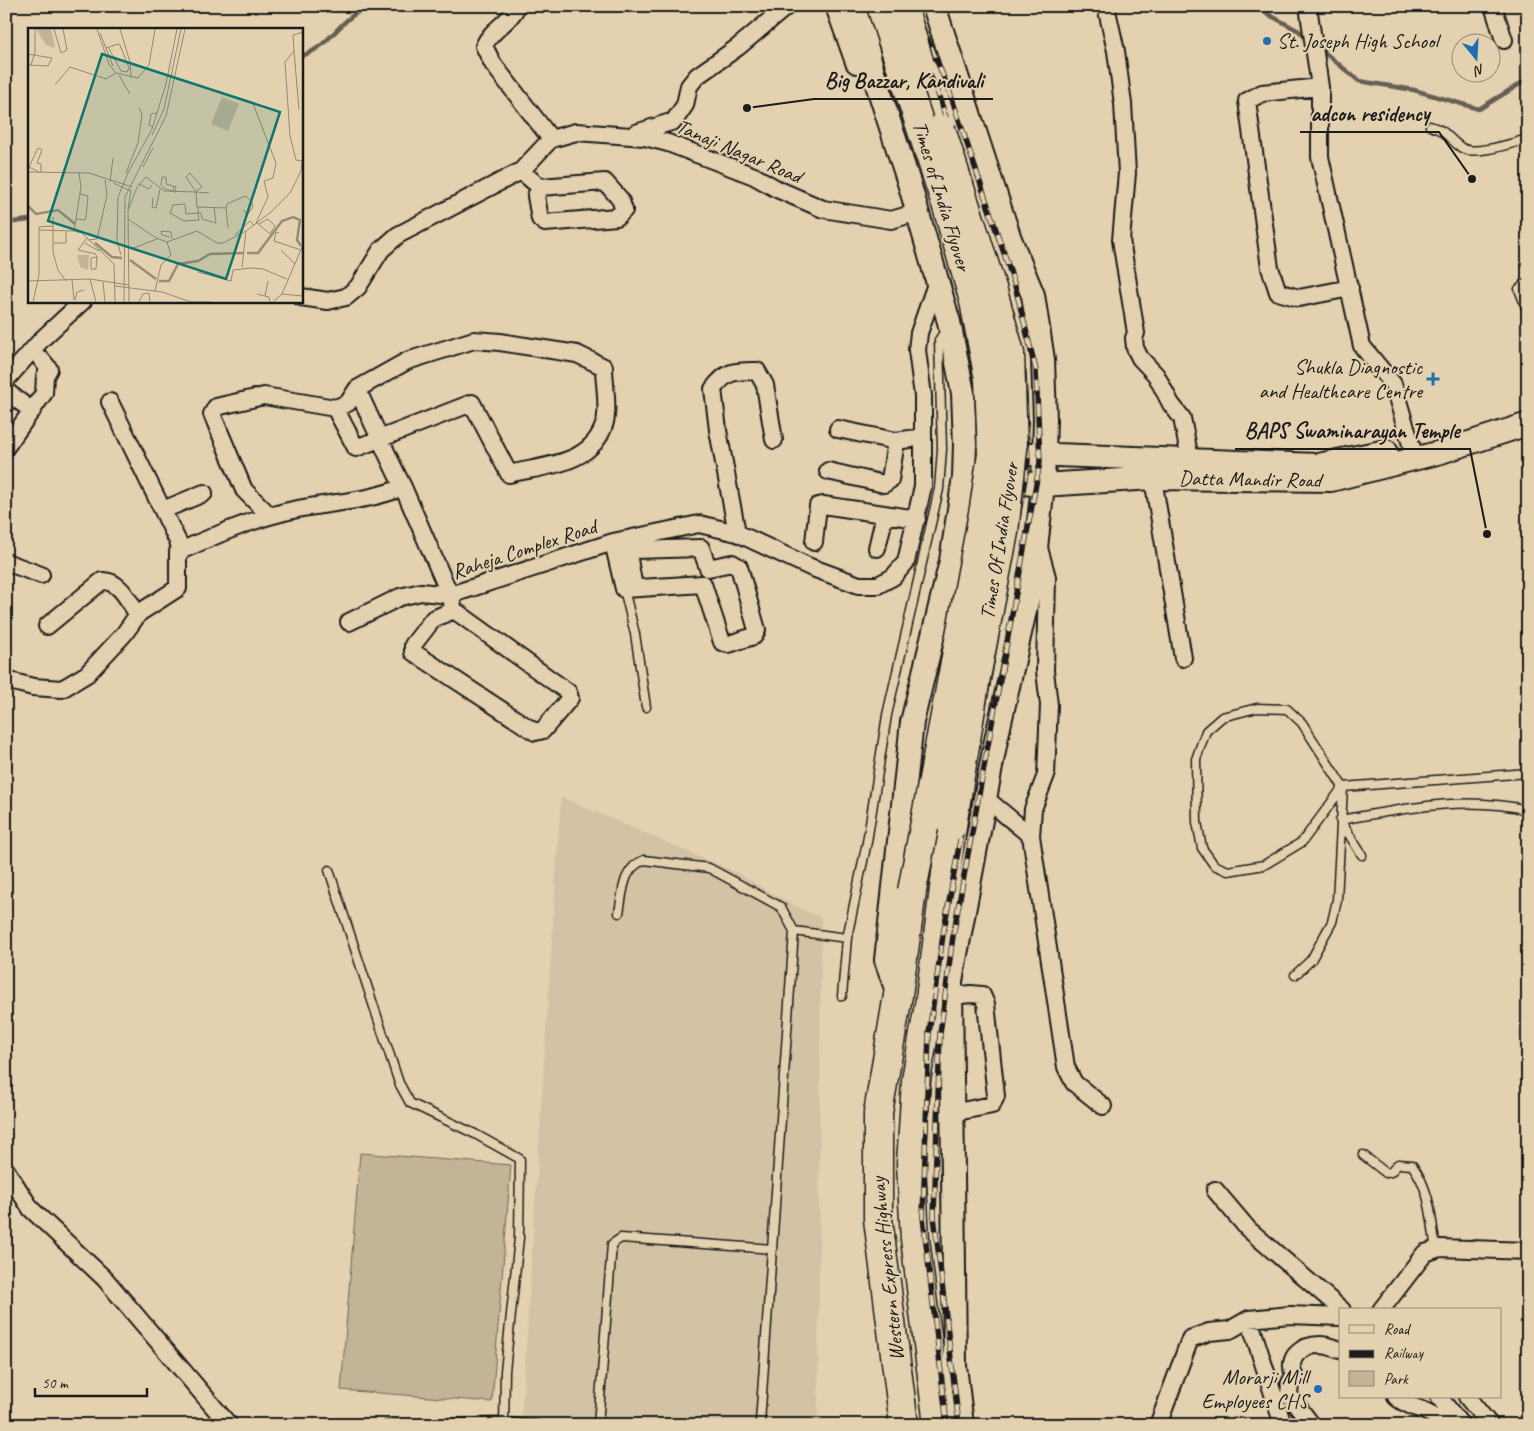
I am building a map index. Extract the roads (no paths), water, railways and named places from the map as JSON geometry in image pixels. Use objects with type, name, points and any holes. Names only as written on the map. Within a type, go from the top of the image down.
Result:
[{"type":"highway","name":"Times Of India Flyover","points":[[903,6],[915,51],[978,242],[1010,353],[1013,448],[1004,532],[976,678],[943,894],[944,992]]},
{"type":"highway","name":"Times of India Flyover","points":[[858,7],[947,207],[974,301]]},
{"type":"highway","name":"Times Of India Flyover","points":[[898,994],[912,892],[992,454],[989,379],[974,301]]},
{"type":"highway","name":"Western Express Highway","points":[[938,1425],[915,1239],[911,1164],[916,1080],[944,992]]},
{"type":"highway","name":"Western Express Highway","points":[[898,994],[878,1113],[877,1173],[878,1219],[904,1425]]},
{"type":"street","points":[[302,297],[328,301],[346,297],[358,287],[381,250],[398,234],[521,171],[551,139],[493,64],[484,46],[488,36],[515,12],[517,6]]},
{"type":"street","points":[[628,136],[674,122],[685,106],[689,86],[697,76],[738,47],[787,6]]},
{"type":"street","points":[[934,6],[1016,254],[1033,295],[1043,360],[1043,485],[1033,575],[944,992],[952,1113],[955,1366],[962,1425]]},
{"type":"street","points":[[1106,6],[1116,51],[1123,104],[1127,173],[1122,240],[1136,333],[1134,338],[1135,348],[1140,358],[1156,375],[1171,404],[1182,418],[1190,459]]},
{"type":"street","points":[[1493,6],[1504,40]]},
{"type":"street","points":[[858,7],[918,261],[937,281]]},
{"type":"street","points":[[858,7],[873,72],[910,186],[949,322],[963,393],[964,477],[951,561],[912,722],[886,960],[898,994]]},
{"type":"street","points":[[1308,9],[1320,87],[1320,157],[1362,346],[1393,384],[1413,452]]},
{"type":"street","points":[[1320,87],[1262,93],[1247,102],[1250,137],[1270,268],[1278,292],[1299,298],[1350,288]]},
{"type":"street","name":"Tanaji Nagar Road","points":[[551,139],[576,132],[645,136],[754,176],[777,189],[824,209],[891,220],[908,215]]},
{"type":"street","points":[[521,171],[540,187],[605,182],[620,199],[624,210],[617,216],[545,223],[540,219],[537,204],[536,196],[540,187]]},
{"type":"street","points":[[937,281],[1016,254]]},
{"type":"street","name":"Raheja Complex Road","points":[[357,389],[403,487],[452,603],[613,542],[699,524],[736,533],[810,567],[859,585],[878,585],[893,577],[906,562],[923,486],[923,396],[917,350],[919,333],[925,322],[937,281]]},
{"type":"street","points":[[6,380],[42,339],[81,302]]},
{"type":"street","points":[[270,516],[244,490],[212,414],[216,407],[264,396],[335,408],[348,403],[357,389],[407,361],[474,340],[500,342],[577,354],[604,367],[605,420],[596,443],[579,457],[509,474],[472,403],[356,448],[335,408]]},
{"type":"street","points":[[6,446],[44,393],[45,376],[49,369],[41,359]]},
{"type":"street","points":[[736,533],[718,430],[713,389],[723,376],[735,371],[757,371],[765,385],[774,440]]},
{"type":"street","points":[[6,392],[32,410]]},
{"type":"street","points":[[110,402],[182,550]]},
{"type":"street","name":"Datta Mandir Road","points":[[965,444],[1044,456],[1152,468],[1331,480],[1413,452],[1528,408]]},
{"type":"street","name":"Datta Mandir Road","points":[[964,477],[1043,485],[1152,468],[1190,459],[1318,465],[1413,452],[1528,424]]},
{"type":"street","points":[[838,429],[896,441],[923,437]]},
{"type":"street","points":[[828,472],[884,484],[890,480],[896,441]]},
{"type":"street","points":[[1152,468],[1183,658]]},
{"type":"street","points":[[6,680],[33,687],[62,689],[87,674],[124,634],[138,615],[178,588],[178,552],[182,550],[241,524],[294,510],[367,498],[403,487]]},
{"type":"street","points":[[162,510],[204,493]]},
{"type":"street","points":[[814,542],[818,506],[823,505],[916,519]]},
{"type":"street","points":[[877,548],[885,514]]},
{"type":"street","points":[[1037,541],[1047,577],[1044,671],[1049,705],[1046,775],[1033,809],[1031,836],[1066,1067],[1074,1083],[1103,1106]]},
{"type":"street","points":[[613,542],[629,589]]},
{"type":"street","points":[[629,589],[628,554],[634,550],[701,548],[708,568],[703,584],[722,642],[728,644],[754,636],[757,630],[739,567],[732,563],[708,568]]},
{"type":"street","points":[[6,562],[41,575]]},
{"type":"street","points":[[47,626],[102,581],[110,581],[118,585],[138,615]]},
{"type":"street","points":[[629,589],[703,584]]},
{"type":"street","points":[[349,622],[393,600],[421,592],[452,603],[568,692],[570,698],[543,730],[536,732],[414,652],[413,645],[433,618],[452,603]]},
{"type":"street","points":[[985,798],[1031,836]]},
{"type":"street","points":[[944,992],[982,995],[986,1004],[996,1096],[992,1105],[952,1113]]},
{"type":"street","points":[[6,1170],[31,1209],[105,1279],[229,1425]]},
{"type":"street","points":[[1215,1190],[1248,1229],[1340,1308]]},
{"type":"street","points":[[1383,1308],[1425,1254],[1436,1250],[1528,1251]]},
{"type":"street","points":[[1158,1425],[1190,1339],[1210,1332],[1230,1330],[1249,1319],[1290,1315],[1339,1317]]},
{"type":"street","points":[[1249,1319],[1283,1425]]},
{"type":"street","points":[[1312,1425],[1289,1395],[1290,1383],[1294,1375],[1290,1367],[1291,1361],[1303,1349],[1319,1345],[1339,1350]]},
{"type":"street","points":[[1440,1398],[1461,1425]]},
{"type":"street","points":[[1468,1398],[1490,1425]]},
{"type":"street","points":[[1409,1400],[1439,1419],[1444,1425]]},
{"type":"lane","points":[[1430,126],[1444,130],[1462,148],[1473,152],[1528,140]]},
{"type":"lane","points":[[1528,282],[1519,289],[1528,312]]},
{"type":"lane","points":[[842,996],[847,938],[866,842],[887,715],[939,489],[942,449],[939,340],[949,322]]},
{"type":"lane","points":[[629,589],[646,707]]},
{"type":"lane","points":[[1295,975],[1311,960],[1332,922],[1337,900],[1343,787],[1302,723],[1287,709],[1257,708],[1222,717],[1206,731],[1196,759],[1197,822],[1202,848],[1214,865],[1228,871],[1264,865],[1302,842],[1343,787],[1528,773]]},
{"type":"lane","points":[[1340,820],[1426,805],[1462,802],[1505,805],[1528,810]]},
{"type":"lane","points":[[1340,820],[1362,855]]},
{"type":"lane","points":[[620,913],[626,876],[635,863],[644,860],[709,868],[781,907],[794,931],[760,1423],[757,1425]]},
{"type":"lane","points":[[329,870],[399,1083],[410,1103],[475,1134],[520,1159],[519,1238],[505,1371],[504,1424]]},
{"type":"lane","points":[[794,931],[847,938]]},
{"type":"lane","points":[[1363,1154],[1386,1174],[1391,1172],[1398,1164],[1412,1165],[1423,1180],[1428,1195],[1436,1250]]},
{"type":"lane","points":[[598,1425],[612,1244],[621,1238],[772,1249]]},
{"type":"lane","points":[[387,1425],[537,1425]]},
{"type":"waterway","points":[[302,56],[321,46],[351,17],[371,6]]},
{"type":"waterway","points":[[1253,6],[1299,31],[1308,39]]},
{"type":"waterway","points":[[1319,48],[1359,81],[1414,90],[1479,109],[1528,79]]},
{"type":"waterway","points":[[6,223],[28,220]]},
{"type":"railway","points":[[901,6],[938,94],[1004,289],[1024,372],[1028,462],[943,935],[929,1033],[923,1217],[947,1425]]},
{"type":"railway","points":[[914,6],[949,90],[1015,286],[1036,370],[1040,462],[953,936],[940,1034],[934,1216],[959,1425]]},
{"type":"place","name":"St. Joseph High School","points":[[1267,41]]},
{"type":"place","name":"Big Bazzar, Kandivali","points":[[747,108]]},
{"type":"place","name":"adcon residency","points":[[1472,179]]},
{"type":"place","name":"Shukla Diagnostic and Healthcare Centre","points":[[1433,379]]},
{"type":"place","name":"BAPS Swaminarayan Temple","points":[[1487,534]]},
{"type":"place","name":"Morarji Mill Employees CHS","points":[[1318,1389]]}]
